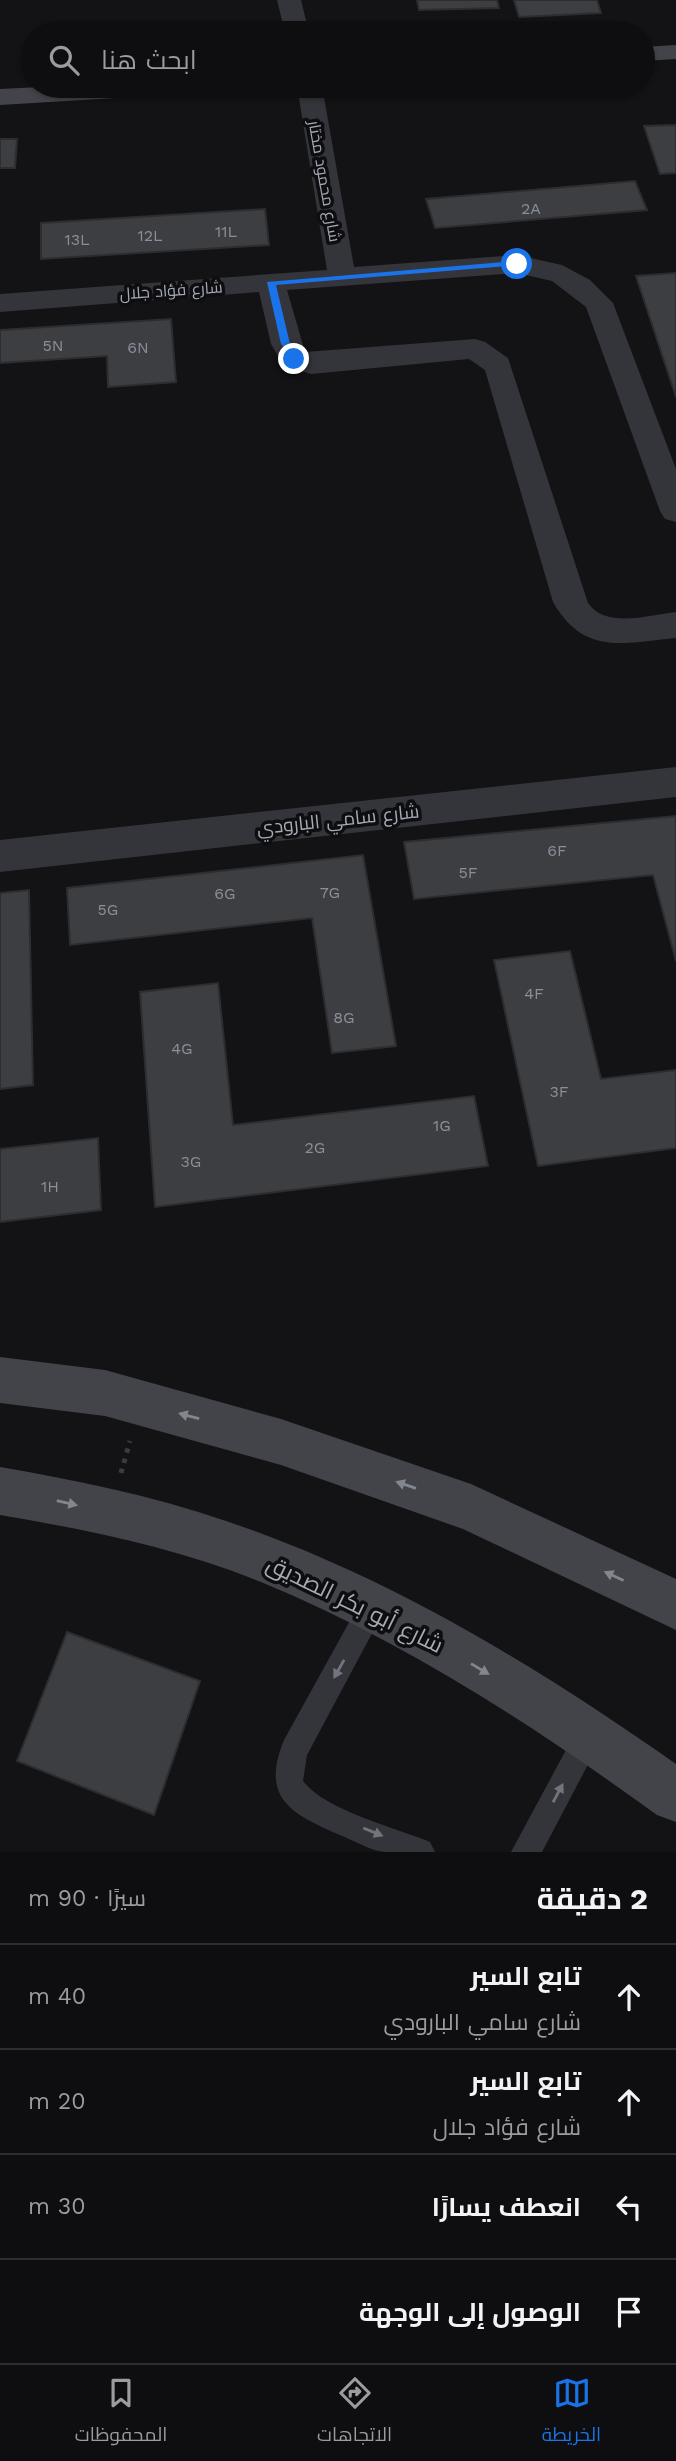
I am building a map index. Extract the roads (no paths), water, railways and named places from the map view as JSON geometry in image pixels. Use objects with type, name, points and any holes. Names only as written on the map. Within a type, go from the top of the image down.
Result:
[{"type":"street","points":[[289,0],[294,21]]},
{"type":"street","points":[[655,53],[676,52]]},
{"type":"street","points":[[0,97],[21,96]]},
{"type":"street","name":"شارع محمود مختار","points":[[311,98],[342,277]]},
{"type":"street","points":[[342,277],[517,264],[547,267],[578,282],[599,303],[676,511]]},
{"type":"street","name":"شارع فؤاد جلال","points":[[0,303],[342,277]]},
{"type":"street","points":[[271,282],[286,344],[294,359],[302,362],[311,364],[475,349],[487,355],[498,365],[570,601],[581,619],[594,627],[609,629],[676,625]]},
{"type":"street","name":"شارع سامي البارودي","points":[[0,856],[676,782]]},
{"type":"street","points":[[0,1380],[105,1393],[281,1442],[471,1508],[676,1605]]},
{"type":"street","name":"شارع أبو بكر الصديق","points":[[0,1492],[60,1501],[110,1513],[257,1556],[403,1624],[590,1734],[676,1796]]},
{"type":"lane","points":[[372,1609],[294,1749],[287,1771],[293,1793],[309,1806],[420,1852]]},
{"type":"lane","points":[[526,1852],[590,1734]]}]
